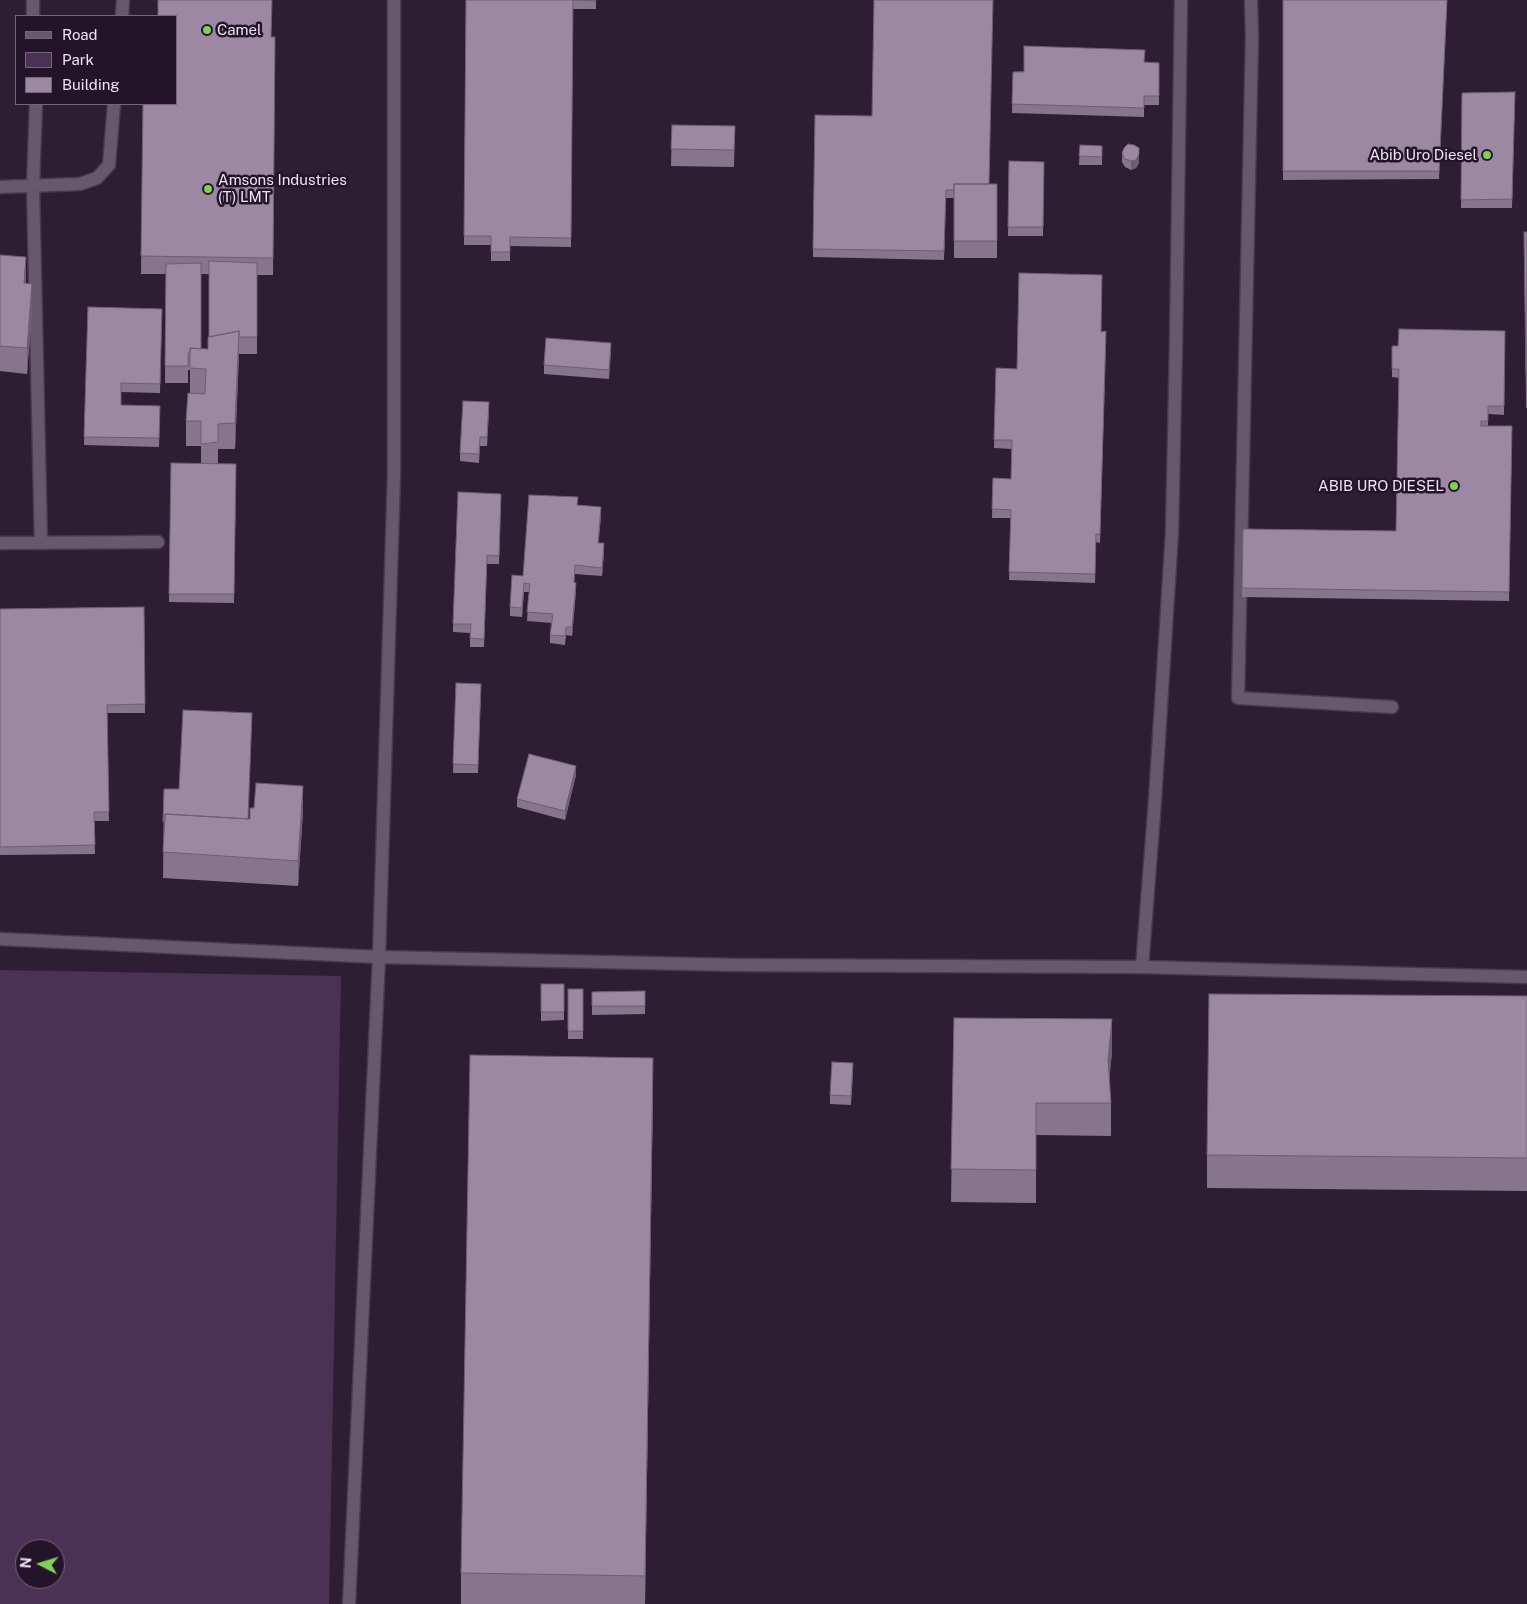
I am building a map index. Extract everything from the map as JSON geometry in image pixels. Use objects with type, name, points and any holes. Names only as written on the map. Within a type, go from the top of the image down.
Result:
[{"type":"lane","points":[[33,0],[34,15]]},
{"type":"lane","points":[[122,15],[123,0]]},
{"type":"lane","points":[[350,1604],[379,957],[394,474],[394,0]]},
{"type":"lane","points":[[1142,967],[1172,532],[1181,0]]},
{"type":"lane","points":[[1251,0],[1252,47],[1238,698],[1392,707]]},
{"type":"lane","points":[[36,105],[33,186],[41,543]]},
{"type":"lane","points":[[0,186],[80,184],[97,178],[109,165],[114,105]]},
{"type":"lane","points":[[0,543],[158,542]]},
{"type":"lane","points":[[0,938],[379,957],[726,965],[1142,967],[1527,976]]},
{"type":"green space","points":[[0,970],[341,976],[329,1604],[0,1604]]},
{"type":"building","name":"Amsons Industries (T) LMT","points":[[158,0],[272,0],[271,37],[275,37],[273,258],[141,256],[143,105],[178,105],[178,15],[158,15]]},
{"type":"building","points":[[466,0],[573,0],[571,238],[510,237],[510,252],[491,252],[491,236],[464,236]]},
{"type":"building","points":[[874,0],[993,0],[989,184],[954,184],[954,190],[946,190],[944,251],[813,249],[815,115],[872,116]]},
{"type":"building","points":[[1283,0],[1447,0],[1439,171],[1283,171]]},
{"type":"building","points":[[1024,46],[1145,50],[1144,62],[1159,63],[1159,96],[1144,96],[1144,108],[1012,104],[1013,72],[1024,72]]},
{"type":"building","name":"Abib Uro Diesel","points":[[1515,92],[1512,199],[1461,200],[1462,93]]},
{"type":"building","points":[[672,125],[735,126],[734,150],[671,149]]},
{"type":"building","points":[[1128,144],[1139,148],[1136,160],[1125,159],[1122,153]]},
{"type":"building","points":[[1080,145],[1102,146],[1102,157],[1079,156]]},
{"type":"building","points":[[1009,161],[1044,162],[1043,227],[1008,227]]},
{"type":"building","points":[[954,184],[997,184],[997,241],[954,241]]},
{"type":"building","points":[[1524,232],[1527,232],[1527,376],[1526,376]]},
{"type":"building","points":[[0,255],[26,257],[24,283],[32,284],[27,348],[0,346]]},
{"type":"building","points":[[209,261],[257,263],[257,337],[239,337],[239,331],[209,337]]},
{"type":"building","points":[[201,263],[201,349],[190,348],[188,366],[165,366],[166,264]]},
{"type":"building","points":[[1019,273],[1102,275],[1101,332],[1106,331],[1100,534],[1096,534],[1095,574],[1009,572],[1011,510],[992,509],[993,478],[1011,479],[1012,440],[994,440],[996,368],[1017,369]]},
{"type":"building","points":[[88,307],[162,309],[160,384],[121,383],[121,405],[160,406],[159,438],[84,437]]},
{"type":"building","name":"ABIB URO DIESEL","points":[[1399,329],[1505,331],[1504,406],[1488,406],[1488,421],[1481,421],[1481,426],[1512,426],[1509,592],[1242,588],[1243,529],[1396,531],[1399,369],[1392,369],[1392,346],[1398,346]]},
{"type":"building","points":[[239,331],[235,423],[218,424],[218,442],[201,444],[201,421],[186,421],[188,393],[205,394],[206,369],[190,368],[190,348],[208,349],[208,337]]},
{"type":"building","points":[[546,338],[611,343],[609,370],[544,365]]},
{"type":"building","points":[[463,401],[489,402],[487,437],[480,437],[479,454],[460,453]]},
{"type":"building","points":[[171,463],[236,464],[234,594],[169,594]]},
{"type":"building","points":[[458,492],[501,494],[499,556],[487,555],[484,639],[470,638],[471,624],[453,624]]},
{"type":"building","points":[[529,495],[578,497],[577,505],[601,507],[598,543],[604,543],[602,568],[575,565],[574,582],[576,583],[572,627],[566,627],[565,636],[550,635],[553,614],[527,612],[530,584],[524,583],[522,608],[510,607],[512,575],[523,576]]},
{"type":"building","points":[[144,607],[145,704],[107,705],[109,812],[94,812],[95,845],[0,847],[0,609]]},
{"type":"building","points":[[456,683],[481,684],[478,765],[453,764]]},
{"type":"building","points":[[183,710],[252,713],[248,819],[165,814],[165,822],[163,822],[164,789],[179,789]]},
{"type":"building","points":[[529,754],[576,766],[565,811],[517,799]]},
{"type":"building","points":[[256,783],[303,786],[298,861],[163,852],[165,814],[250,819],[250,808],[254,808]]},
{"type":"building","points":[[541,984],[564,984],[564,1012],[541,1012]]},
{"type":"building","points":[[568,989],[583,989],[583,1031],[568,1031]]},
{"type":"building","points":[[645,991],[645,1006],[592,1006],[592,992]]},
{"type":"building","points":[[1209,994],[1527,996],[1527,1158],[1207,1155]]},
{"type":"building","points":[[954,1018],[1112,1019],[1108,1060],[1111,1103],[1036,1103],[1036,1170],[951,1169]]},
{"type":"building","points":[[470,1055],[653,1058],[645,1576],[461,1573]]},
{"type":"building","points":[[832,1062],[853,1063],[851,1096],[830,1095]]},
{"type":"place","name":"Camel","points":[[207,30]]},
{"type":"place","name":"Abib Uro Diesel","points":[[1487,155]]},
{"type":"place","name":"Amsons Industries (T) LMT","points":[[208,189]]},
{"type":"place","name":"ABIB URO DIESEL","points":[[1454,486]]}]
